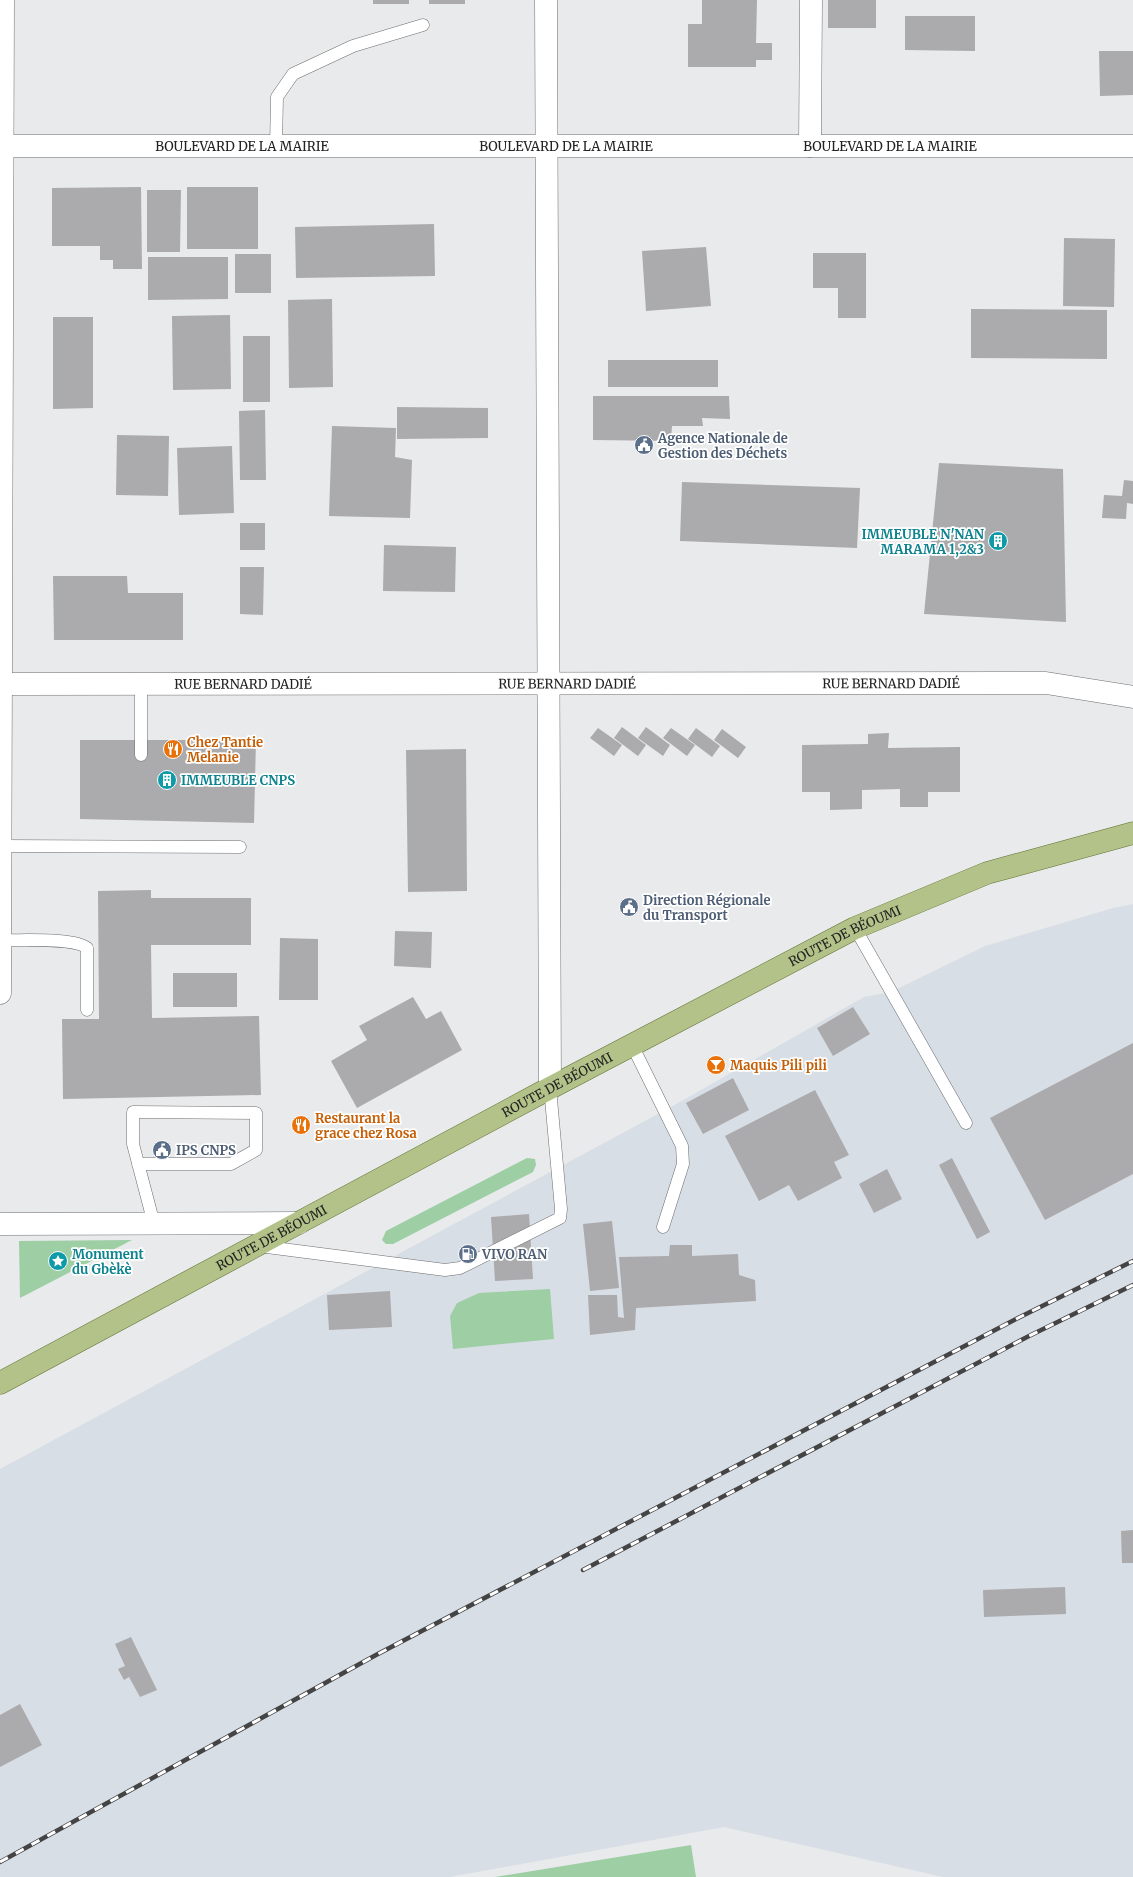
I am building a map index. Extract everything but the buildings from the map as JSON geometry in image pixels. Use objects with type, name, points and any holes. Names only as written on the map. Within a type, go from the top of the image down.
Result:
[{"type":"main road","name":"ROUTE DE BÉOUMI","points":[[0,1383],[550,1088],[855,928],[987,872],[1133,832]]},
{"type":"street","points":[[0,993],[1,146],[3,0]]},
{"type":"street","points":[[546,0],[550,1088]]},
{"type":"street","points":[[810,146],[811,0]]},
{"type":"street","name":"BOULEVARD DE LA MAIRIE","points":[[1,146],[1133,146]]},
{"type":"street","name":"RUE BERNARD DADIÉ","points":[[1,684],[1046,683],[1133,697]]},
{"type":"street","points":[[0,1224],[299,1223]]},
{"type":"lane","points":[[276,146],[277,97],[293,74],[353,46],[423,25]]},
{"type":"lane","points":[[141,684],[141,755]]},
{"type":"lane","points":[[1,846],[240,847]]},
{"type":"lane","points":[[855,928],[966,1123]]},
{"type":"lane","points":[[0,940],[52,941],[83,945],[88,948],[87,1010]]},
{"type":"lane","points":[[632,1045],[682,1146],[683,1164],[663,1227]]},
{"type":"lane","points":[[255,1245],[445,1270],[460,1268],[560,1218],[561,1209],[550,1088]]},
{"type":"lane","points":[[138,1164],[231,1164],[256,1150],[256,1112],[133,1112],[133,1144],[138,1164],[154,1224]]},
{"type":"shaded area","points":[[1133,904],[1133,1877],[943,1877],[724,1827],[450,1877],[0,1877],[0,1469],[680,1102],[864,997],[891,992],[985,946],[1113,908]]},
{"type":"green space","points":[[527,1158],[535,1159],[536,1165],[533,1172],[393,1244],[386,1244],[382,1240],[386,1231]]},
{"type":"green space","points":[[132,1240],[20,1298],[19,1241]]},
{"type":"green space","points":[[550,1289],[554,1339],[453,1349],[450,1316],[457,1303],[479,1293]]},
{"type":"green space","points":[[691,1845],[696,1877],[495,1877]]},
{"type":"railway","points":[[0,1862],[376,1655],[1018,1318],[1133,1261]]},
{"type":"railway","points":[[583,1570],[1029,1336],[1133,1285]]},
{"type":"place","name":"Agence Nationale de Gestion des Déchets","points":[[644,445]]},
{"type":"place","name":"IMMEUBLE N'NAN MARAMA 1,2&3","points":[[998,541]]},
{"type":"place","name":"Chez Tantie Melanie","points":[[173,749]]},
{"type":"place","name":"IMMEUBLE CNPS","points":[[167,780]]},
{"type":"place","name":"Direction Régionale du Transport","points":[[629,907]]},
{"type":"place","name":"Maquis Pili pili","points":[[716,1065]]},
{"type":"place","name":"Restaurant la grace chez Rosa","points":[[301,1125]]},
{"type":"place","name":"IPS CNPS","points":[[162,1150]]},
{"type":"place","name":"VIVO RAN","points":[[468,1254]]},
{"type":"place","name":"Monument du Gbèkè","points":[[58,1261]]}]
